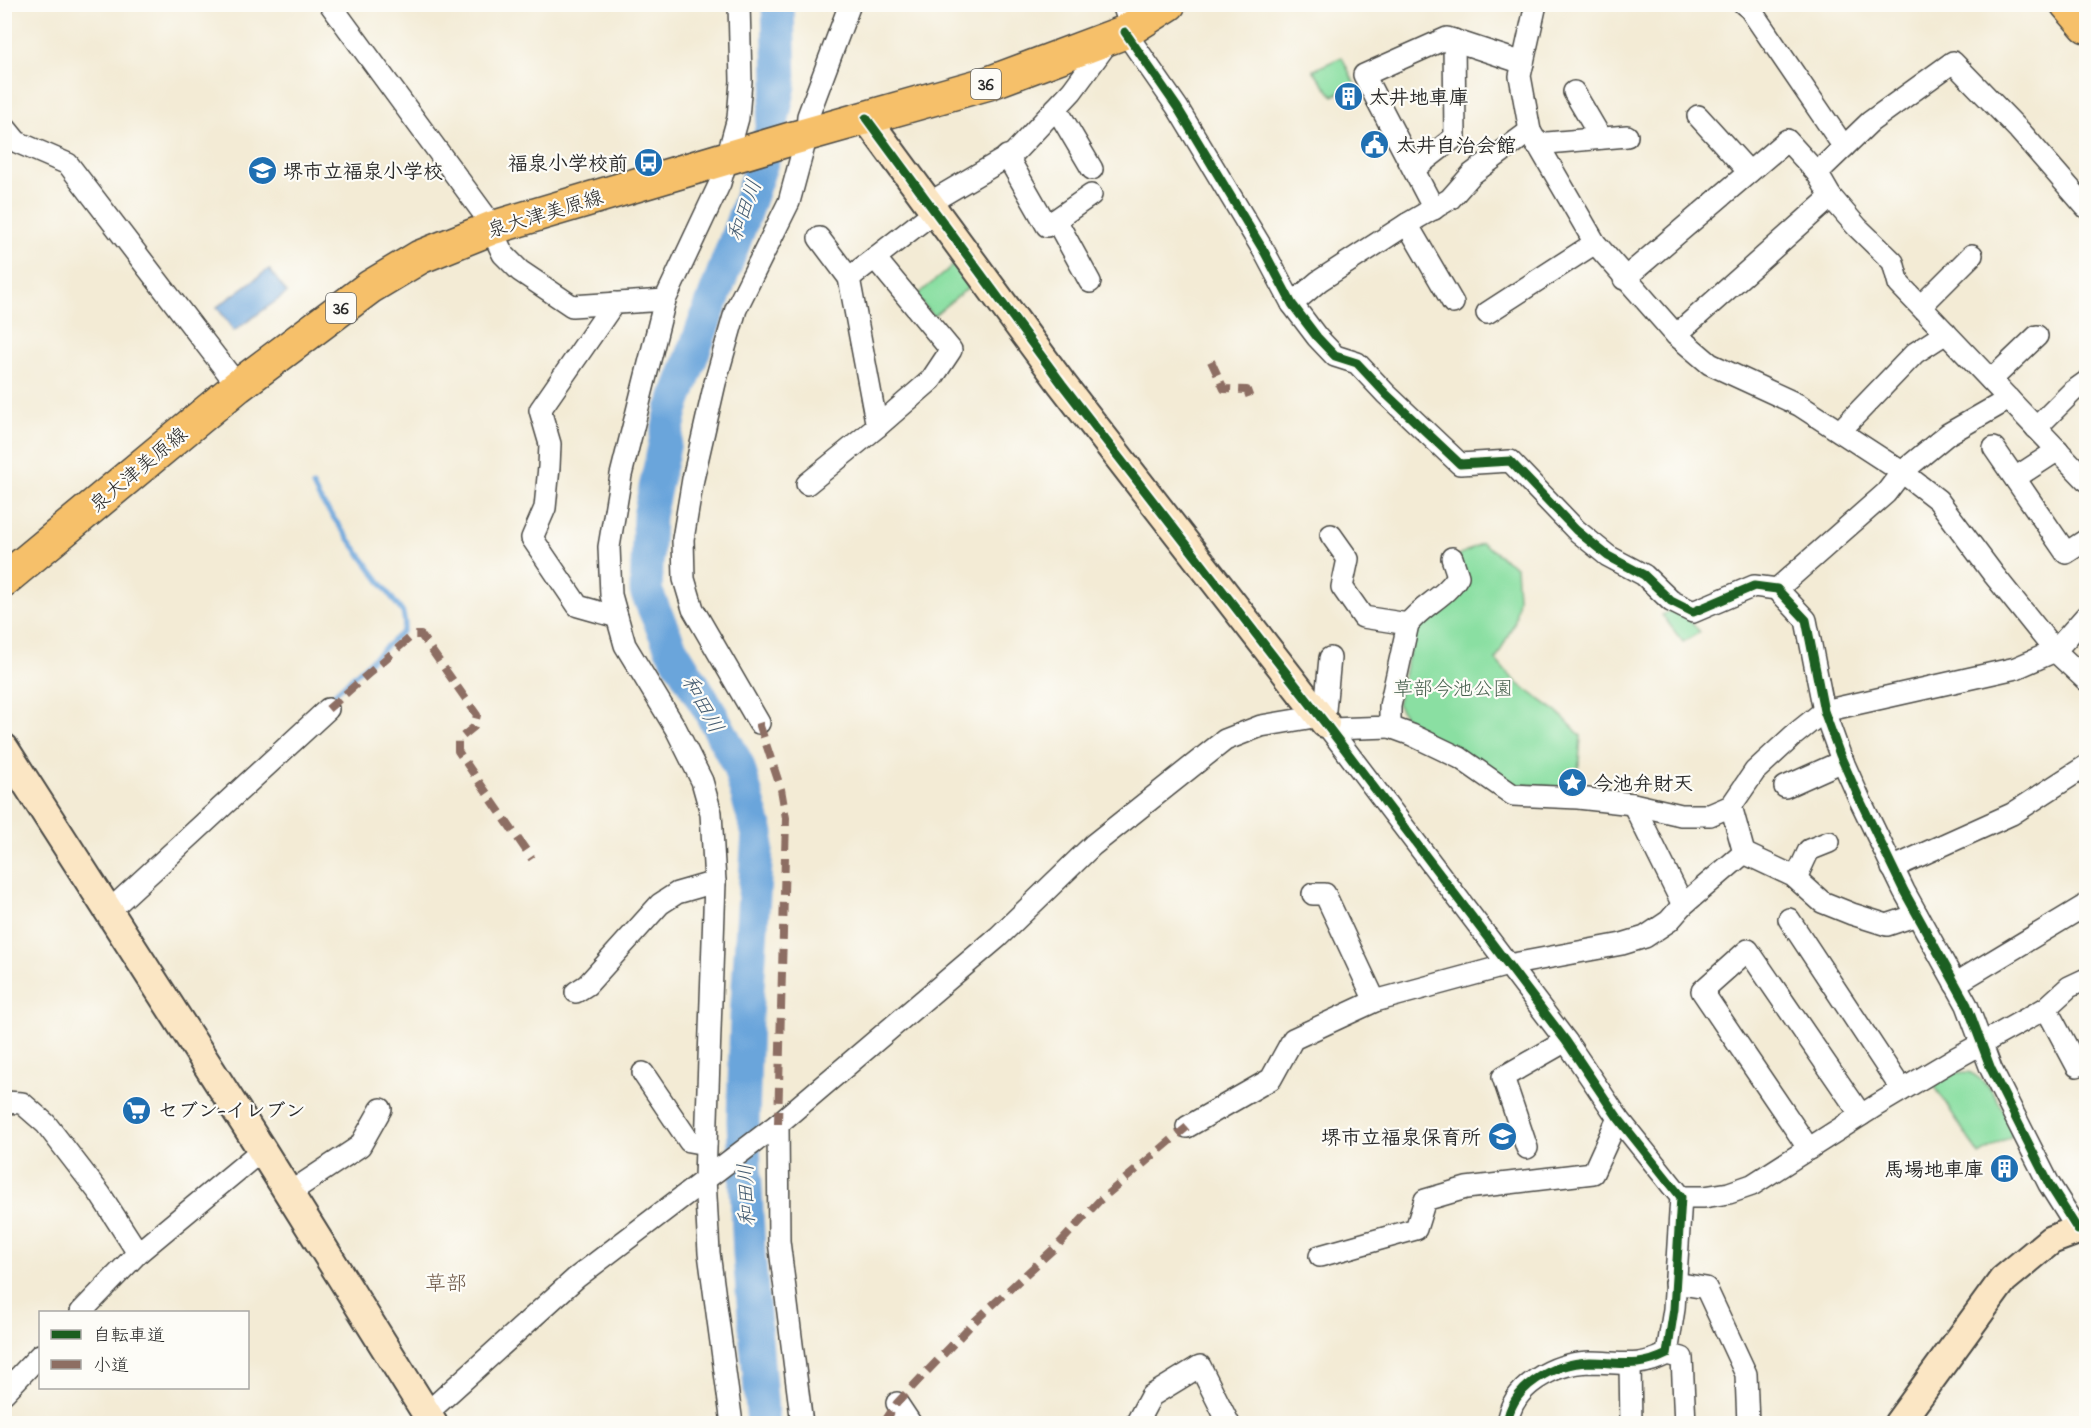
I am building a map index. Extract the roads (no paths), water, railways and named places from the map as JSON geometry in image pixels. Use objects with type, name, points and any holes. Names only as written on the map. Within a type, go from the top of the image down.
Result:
[{"type":"main road","name":"泉大津美原線","points":[[4,580],[238,386],[370,286],[420,257],[492,228],[989,83],[1169,4]]},
{"type":"main road","points":[[2067,4],[2086,26]]},
{"type":"street","points":[[330,4],[484,214],[503,254],[520,270],[572,306],[665,300]]},
{"type":"street","points":[[732,1424],[708,1252],[705,1178],[715,882],[711,813],[702,781],[676,729],[624,645],[611,595],[609,547],[621,475],[665,300],[720,183],[735,157],[741,81],[740,4]]},
{"type":"street","points":[[759,723],[693,609],[684,579],[683,539],[693,479],[715,383],[736,309],[789,202],[801,136],[850,4]]},
{"type":"street","points":[[1536,4],[1520,76],[1533,138],[1595,243],[1624,279],[1676,335],[1710,364],[1799,405],[1902,472],[1938,500],[2055,651],[2086,680]]},
{"type":"street","points":[[1744,4],[1750,9],[1844,147]]},
{"type":"street","points":[[849,278],[932,207],[1014,153],[1072,90],[1123,26],[1177,106],[1265,253],[1292,304],[1317,337],[1335,356],[1357,363],[1386,394],[1460,464],[1510,461],[1576,530],[1608,555],[1644,575],[1671,601],[1693,612],[1754,586],[1777,588],[1806,620],[1824,711],[1842,761],[1892,868],[1967,1005],[1991,1069],[2049,1184],[2082,1228],[2051,1240],[2003,1280],[1898,1424]]},
{"type":"street","points":[[1434,209],[1364,75],[1447,38],[1523,63]]},
{"type":"street","points":[[1414,169],[1455,136],[1454,40]]},
{"type":"street","points":[[1817,173],[1870,122],[1953,62],[2019,130],[2086,207]]},
{"type":"street","points":[[1574,92],[1601,138]]},
{"type":"street","points":[[1056,108],[1092,169]]},
{"type":"street","points":[[1698,116],[1749,172]]},
{"type":"street","points":[[866,118],[1062,384],[1325,723],[1566,1041],[1618,1118],[1681,1197],[1667,1354]]},
{"type":"street","points":[[4,126],[17,142],[68,164],[238,386]]},
{"type":"street","points":[[1292,304],[1319,281],[1450,199],[1472,174],[1533,138],[1627,136]]},
{"type":"street","points":[[1624,279],[1787,140],[1817,173],[1831,197],[1857,227],[1893,262],[1899,284],[2086,480]]},
{"type":"street","points":[[1007,156],[1047,226],[1091,195]]},
{"type":"street","points":[[1676,335],[1831,197]]},
{"type":"street","points":[[1056,220],[1090,282]]},
{"type":"street","points":[[1407,224],[1453,303]]},
{"type":"street","points":[[819,238],[849,278],[877,427]]},
{"type":"street","points":[[1487,313],[1595,243]]},
{"type":"street","points":[[1921,306],[1972,255]]},
{"type":"street","points":[[807,484],[931,380],[951,350],[874,258]]},
{"type":"street","points":[[614,303],[540,410],[550,444],[549,467],[545,508],[532,538],[578,606],[617,617]]},
{"type":"street","points":[[1840,431],[1915,353],[1946,333]]},
{"type":"street","points":[[1991,380],[2037,336]]},
{"type":"street","points":[[2036,428],[2072,392],[2086,382]]},
{"type":"street","points":[[1777,588],[1886,493],[1902,472],[1947,434],[2009,399]]},
{"type":"street","points":[[1994,448],[2066,553],[2086,540]]},
{"type":"street","points":[[2015,478],[2058,450]]},
{"type":"street","points":[[1331,535],[1348,559],[1342,587],[1363,617],[1408,624]]},
{"type":"street","points":[[1390,727],[1390,706],[1408,624],[1415,615],[1452,587],[1458,576],[1452,558]]},
{"type":"street","points":[[4,748],[262,1149],[430,1418],[576,1278],[774,1127],[998,937],[1094,845],[1225,740],[1261,726],[1325,723],[1390,727],[1460,758],[1513,795],[1578,798],[1632,804],[1681,815],[1710,815],[1731,806],[1755,771],[1824,711],[2016,668],[2055,651],[2086,616]]},
{"type":"street","points":[[1325,723],[1330,657]]},
{"type":"street","points":[[109,911],[328,710]]},
{"type":"street","points":[[1785,787],[1842,761]]},
{"type":"street","points":[[1892,868],[2012,814],[2086,766]]},
{"type":"street","points":[[1632,804],[1683,905]]},
{"type":"street","points":[[1731,806],[1744,853]]},
{"type":"street","points":[[1796,878],[1809,850],[1829,842]]},
{"type":"street","points":[[1187,1127],[1271,1079],[1293,1039],[1375,1001],[1508,966],[1622,944],[1645,937],[1669,921],[1683,905],[1744,853]]},
{"type":"street","points":[[1744,853],[1796,878],[1822,902],[1887,925],[1917,915]]},
{"type":"street","points":[[576,992],[587,985],[660,904],[677,893],[715,882]]},
{"type":"street","points":[[1313,894],[1325,894],[1375,1001]]},
{"type":"street","points":[[1955,984],[2086,905]]},
{"type":"street","points":[[1789,919],[1902,1090]]},
{"type":"street","points":[[1809,1149],[1702,991],[1749,950],[1861,1115]]},
{"type":"street","points":[[1681,1197],[1704,1197],[1740,1190],[1752,1185],[1902,1090],[2046,1008],[2069,987],[2086,979]]},
{"type":"street","points":[[2046,1008],[2077,1066],[2086,1061]]},
{"type":"street","points":[[1527,1148],[1503,1077],[1566,1041]]},
{"type":"street","points":[[643,1073],[688,1141],[706,1144]]},
{"type":"street","points":[[4,1102],[22,1103],[46,1124],[100,1194],[138,1253]]},
{"type":"street","points":[[289,1193],[360,1146],[381,1109]]},
{"type":"street","points":[[1320,1256],[1416,1228],[1425,1200],[1466,1188],[1593,1173],[1618,1118]]},
{"type":"street","points":[[774,1127],[779,1241],[802,1424]]},
{"type":"street","points":[[82,1311],[138,1253],[262,1149]]},
{"type":"street","points":[[1675,1283],[1706,1288],[1746,1374],[1748,1424]]},
{"type":"street","points":[[1507,1424],[1508,1414],[1525,1387],[1543,1375],[1566,1366],[1588,1362],[1630,1365],[1652,1362],[1667,1354],[1682,1358],[1685,1424]]},
{"type":"street","points":[[4,1393],[39,1356]]},
{"type":"street","points":[[1630,1365],[1631,1424]]},
{"type":"street","points":[[1136,1424],[1151,1396],[1200,1366],[1229,1424]]},
{"type":"street","points":[[897,1403],[911,1424]]},
{"type":"water","points":[[269,269],[287,293],[234,331],[217,307]]},
{"type":"waterway","name":"和田川","points":[[763,1424],[749,1254],[743,1121],[746,1017],[758,834],[738,765],[708,708],[671,648],[646,591],[649,516],[672,410],[767,148],[780,85],[778,4]]},
{"type":"waterway","points":[[313,486],[319,498],[403,613],[405,623],[402,632],[324,703]]},
{"type":"place","name":"太井地車庫","points":[[1348,97]]},
{"type":"place","name":"太井自治会館","points":[[1375,145]]},
{"type":"place","name":"福泉小学校前","points":[[649,163]]},
{"type":"place","name":"堺市立福泉小学校","points":[[262,171]]},
{"type":"place","name":"今池弁財天","points":[[1572,783]]},
{"type":"place","name":"セブン-イレブン","points":[[137,1110]]},
{"type":"place","name":"堺市立福泉保育所","points":[[1502,1137]]},
{"type":"place","name":"馬場地車庫","points":[[2005,1169]]},
{"type":"district","name":"草部","points":[[446,1283]]},
{"type":"park label","name":"草部今池公園","points":[[1453,688]]}]
